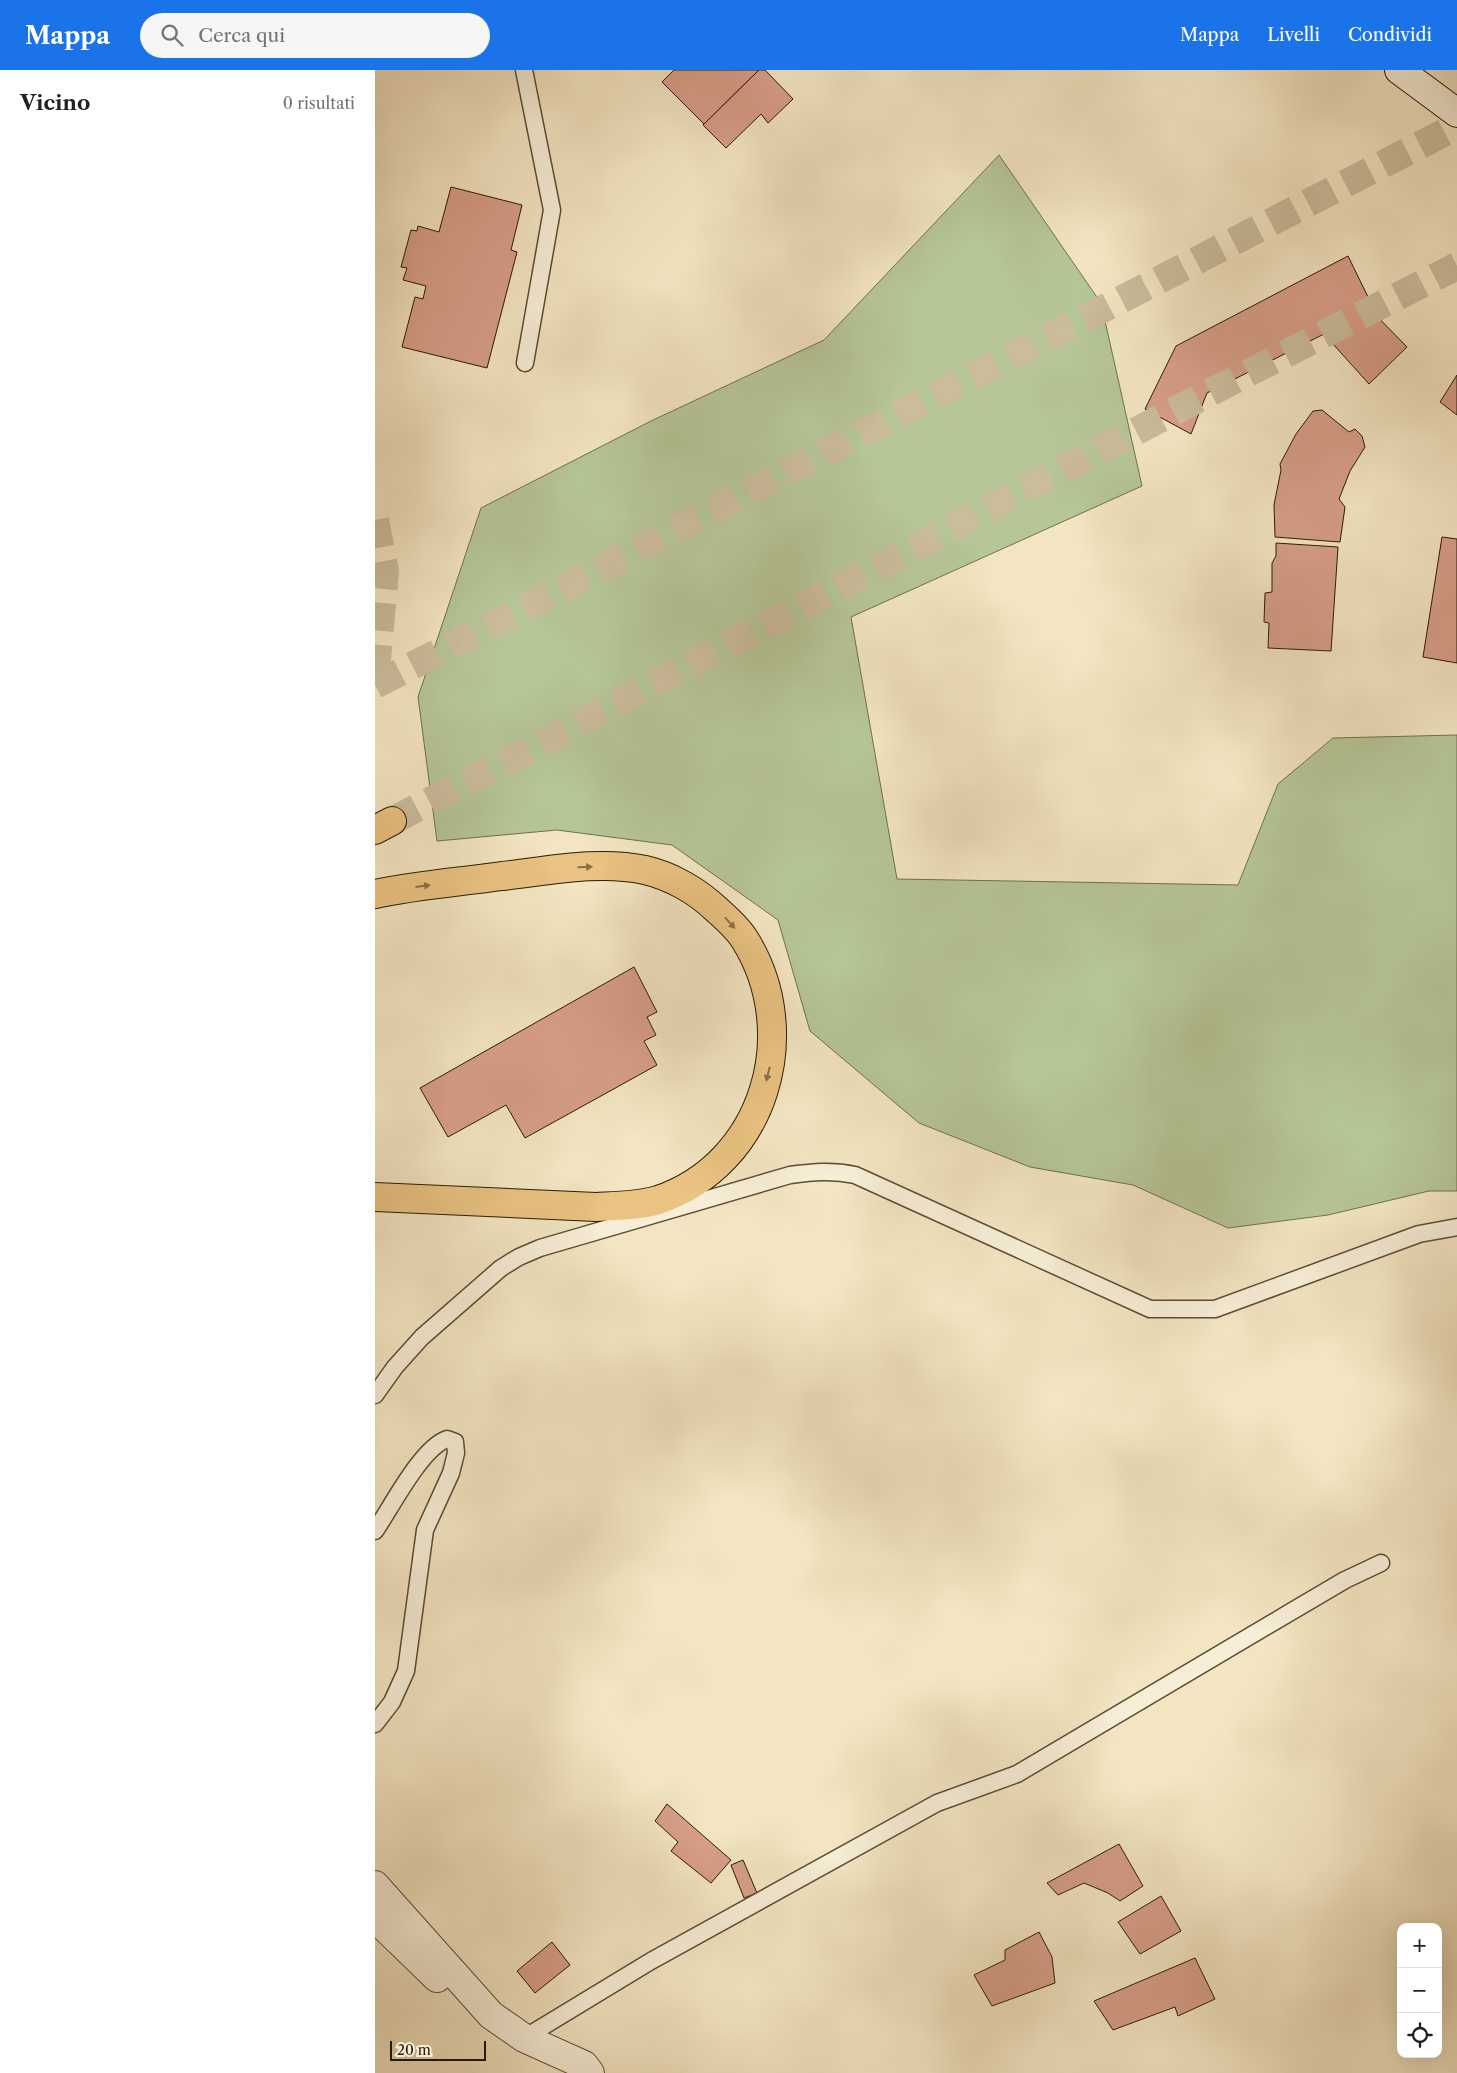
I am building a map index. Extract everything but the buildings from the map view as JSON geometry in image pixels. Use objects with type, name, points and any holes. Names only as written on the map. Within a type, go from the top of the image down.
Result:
[{"type":"highway","points":[[375,894],[411,887],[571,868],[609,866],[646,870],[677,882],[704,897],[744,938],[766,987],[772,1013],[773,1040],[771,1064],[764,1091],[752,1118],[734,1146],[715,1167],[690,1185],[657,1200],[627,1206],[596,1207],[375,1197]]},
{"type":"street","points":[[1399,70],[1457,113]]},
{"type":"street","points":[[375,1885],[491,2014],[524,2038]]},
{"type":"street","points":[[375,1918],[472,2011],[524,2038],[584,2064],[590,2073]]},
{"type":"lane","points":[[524,70],[552,210],[525,363]]},
{"type":"lane","points":[[375,1395],[395,1367],[422,1337],[501,1268],[519,1257],[539,1248],[790,1176],[815,1171],[839,1172],[855,1176],[1150,1309],[1215,1309],[1419,1234],[1457,1227]]},
{"type":"lane","points":[[375,1531],[409,1476],[439,1442],[447,1439],[455,1442],[456,1453],[451,1473],[425,1530],[406,1671],[392,1702],[377,1718]]},
{"type":"lane","points":[[524,2038],[651,1961],[937,1803],[1017,1774],[1345,1580],[1381,1563]]},
{"type":"green space","points":[[999,155],[1101,303],[1142,486],[851,617],[897,879],[1238,885],[1278,784],[1333,738],[1457,735],[1457,1191],[1429,1191],[1328,1215],[1228,1228],[1133,1185],[1030,1167],[919,1123],[810,1031],[778,920],[672,845],[557,830],[437,841],[418,697],[481,508],[651,421],[824,340]]},
{"type":"tunnel","points":[[375,685],[1457,126]]},
{"type":"tunnel","points":[[392,821],[1211,392],[1457,266]]},
{"type":"tunnel","points":[[375,520],[385,571],[375,681]]}]
